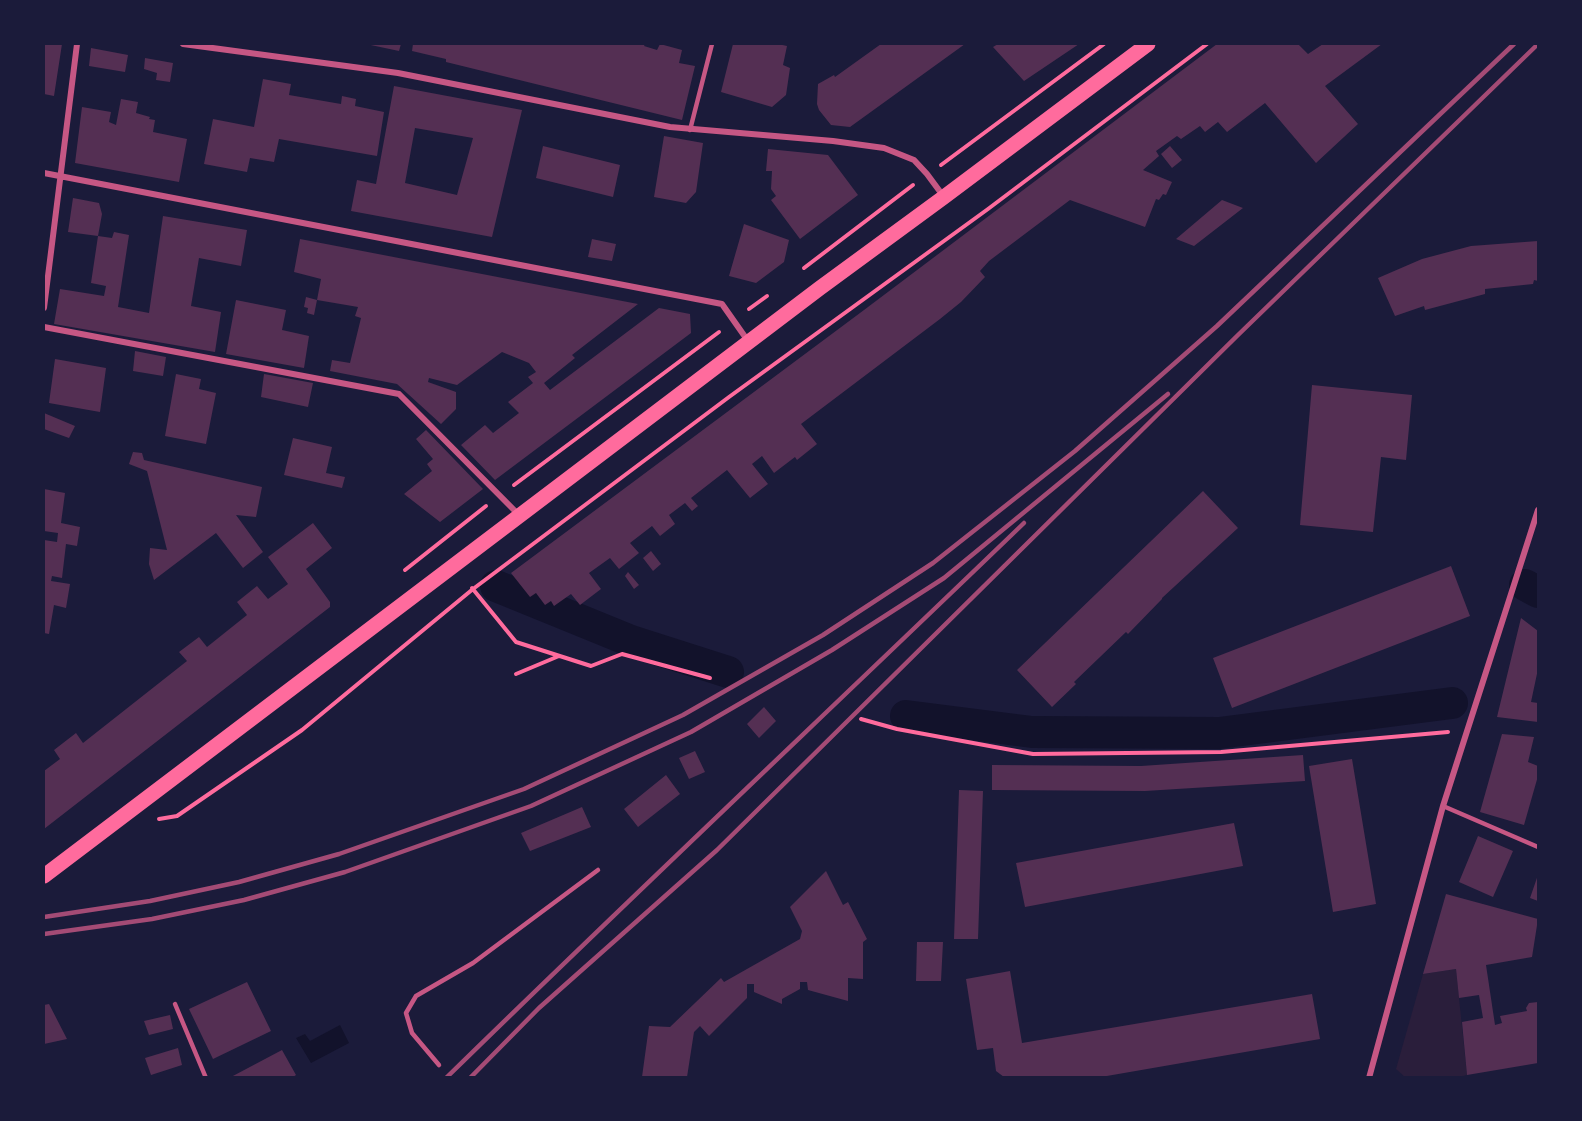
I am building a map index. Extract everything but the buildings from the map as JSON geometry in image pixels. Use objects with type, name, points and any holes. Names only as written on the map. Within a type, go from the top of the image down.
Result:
[{"type":"main road","points":[[50,870],[748,342],[1148,44]]},
{"type":"street","points":[[44,308],[77,44]]},
{"type":"street","points":[[183,44],[398,74],[670,127],[833,141],[884,148],[914,160],[944,197]]},
{"type":"street","points":[[44,173],[722,304],[748,342]]},
{"type":"street","points":[[44,327],[399,394],[519,516]]},
{"type":"street","points":[[1369,1077],[1443,806],[1539,510]]},
{"type":"lane","points":[[690,129],[712,44]]},
{"type":"lane","points":[[1443,806],[1539,847]]},
{"type":"lane","points":[[439,1065],[411,1033],[406,1013],[416,996],[473,963],[598,870]]},
{"type":"lane","points":[[176,1004],[206,1077]]},
{"type":"path","points":[[155,819],[177,816],[302,730],[473,589],[1207,44]]},
{"type":"path","points":[[454,564],[516,642],[591,666],[622,654],[710,678]]},
{"type":"path","points":[[516,674],[560,656]]},
{"type":"path","points":[[861,719],[897,729],[1033,754],[1221,752],[1467,731]]},
{"type":"shaded area","points":[[1456,969],[1467,1075],[1454,1078],[1405,1077],[1396,1069],[1423,974]]},
{"type":"shaded area","points":[[340,1025],[349,1043],[311,1063],[296,1038],[305,1034],[310,1041]]},
{"type":"waterway","points":[[1525,585],[1538,592]]},
{"type":"waterway","points":[[496,586],[631,641],[728,672]]},
{"type":"waterway","points":[[906,716],[1032,732],[1219,733],[1452,703]]},
{"type":"railway","points":[[44,917],[150,901],[239,882],[339,854],[524,789],[683,715],[823,635],[933,563],[1075,451],[1217,326],[1514,44]]},
{"type":"railway","points":[[470,1078],[539,1008],[717,850],[1237,336],[1538,44]]},
{"type":"railway","points":[[44,934],[152,919],[244,900],[345,872],[531,806],[691,732],[832,650],[944,578],[1168,394]]},
{"type":"railway","points":[[446,1078],[1024,523]]}]
